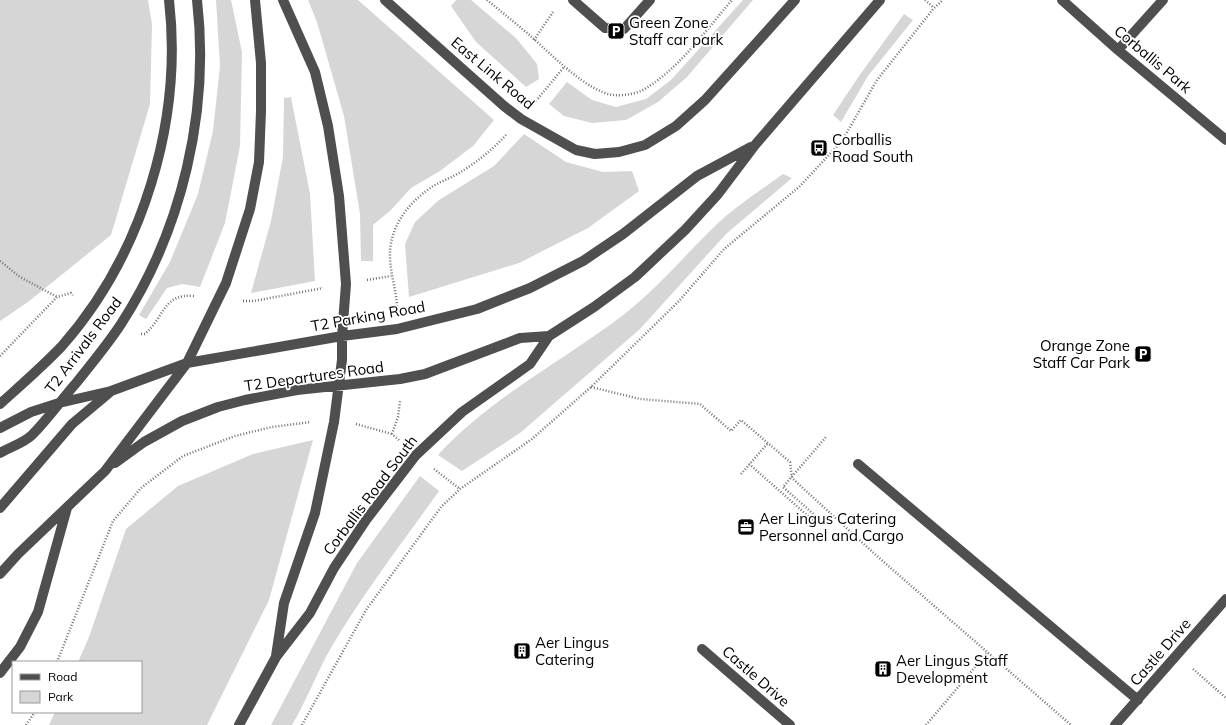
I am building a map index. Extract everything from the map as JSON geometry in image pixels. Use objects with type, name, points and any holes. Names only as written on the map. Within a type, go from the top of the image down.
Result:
[{"type":"street","points":[[0,404],[62,345],[91,306],[121,258],[139,217],[158,160],[167,112],[171,66],[169,0]]},
{"type":"street","name":"T2 Arrivals Road","points":[[0,452],[31,436],[89,367],[121,324],[152,267],[170,224],[188,159],[194,129],[200,82],[200,25],[197,0]]},
{"type":"street","points":[[0,574],[18,554],[105,472],[187,363],[226,283],[250,210],[258,162],[261,111],[261,62],[255,0]]},
{"type":"street","points":[[283,0],[315,72],[328,126],[340,196],[345,260],[346,284],[342,336]]},
{"type":"street","name":"East Link Road","points":[[384,0],[521,119],[576,150],[596,154],[620,152],[645,145],[676,126],[705,100],[795,0]]},
{"type":"street","points":[[574,0],[605,28],[624,29],[650,0]]},
{"type":"street","name":"Corballis Road South","points":[[239,725],[276,657],[310,613],[334,568],[362,526],[416,454],[462,412],[530,364],[549,336],[594,307],[635,277],[668,246],[718,194],[755,145],[880,0]]},
{"type":"street","name":"Corballis Park","points":[[1062,0],[1118,50],[1226,140]]},
{"type":"street","points":[[1118,50],[1163,0]]},
{"type":"street","name":"T2 Parking Road","points":[[0,428],[31,412],[59,403],[111,391],[187,363],[342,336],[414,326],[477,309],[530,288],[583,261],[623,234],[697,176],[755,145]]},
{"type":"street","name":"Corballis Road South","points":[[276,657],[284,603],[315,513],[322,482],[334,422],[342,360],[342,336]]},
{"type":"street","name":"T2 Departures Road","points":[[105,472],[144,442],[182,421],[218,408],[245,400],[297,390],[400,379],[424,374],[520,338],[549,336]]},
{"type":"street","points":[[0,508],[72,424],[111,391]]},
{"type":"street","points":[[858,464],[1138,700]]},
{"type":"street","points":[[0,673],[20,647],[38,612],[68,508]]},
{"type":"street","name":"Castle Drive","points":[[1116,725],[1226,599]]},
{"type":"street","name":"Castle Drive","points":[[702,649],[790,725]]},
{"type":"path","points":[[487,0],[564,67],[594,88],[612,95],[630,95],[647,88],[664,75],[684,55],[732,0]]},
{"type":"path","points":[[925,0],[934,8]]},
{"type":"path","points":[[302,725],[366,610],[441,507],[460,489],[532,439],[591,387],[679,301],[724,249],[799,187],[842,141],[877,80],[934,8],[943,0]]},
{"type":"path","points":[[534,40],[554,11]]},
{"type":"path","points":[[397,303],[391,276],[391,243],[398,221],[413,202],[429,188],[459,173],[493,149],[521,119],[564,67]]},
{"type":"path","points":[[0,261],[20,276],[57,297]]},
{"type":"path","points":[[369,280],[391,276]]},
{"type":"path","points":[[244,301],[254,301],[326,288]]},
{"type":"path","points":[[0,356],[57,297],[72,293],[76,297]]},
{"type":"path","points":[[135,333],[144,334],[150,330],[167,304],[177,297],[198,296]]},
{"type":"path","points":[[591,387],[640,399],[700,404],[731,431],[741,420],[790,462],[792,478],[987,653],[1071,725]]},
{"type":"path","points":[[57,661],[113,521],[141,488],[183,456],[235,436],[272,427],[316,421]]},
{"type":"path","points":[[358,424],[392,434]]},
{"type":"path","points":[[749,464],[816,523],[819,519],[782,487],[792,478],[826,437]]},
{"type":"path","points":[[741,474],[768,443]]},
{"type":"path","points":[[926,725],[987,653]]},
{"type":"path","points":[[1178,655],[1226,698]]},
{"type":"path","points":[[26,725],[34,713]]},
{"type":"green space","points":[[0,0],[148,0],[152,24],[150,104],[111,235],[28,302],[0,321]]},
{"type":"green space","points":[[216,0],[231,0],[242,52],[240,146],[225,223],[200,287],[182,284],[167,288],[146,319],[139,315],[170,262],[198,194],[213,131],[220,66]]},
{"type":"green space","points":[[308,0],[358,0],[494,120],[473,146],[440,171],[411,188],[391,210],[373,225],[373,261],[361,261],[360,214],[344,116],[317,22]]},
{"type":"green space","points":[[456,0],[471,0],[516,38],[537,64],[539,79],[526,87],[476,42],[451,6]]},
{"type":"green space","points":[[743,0],[753,0],[687,77],[658,102],[626,120],[592,123],[564,116],[549,104],[567,82],[592,100],[616,107],[646,99],[671,80]]},
{"type":"green space","points":[[904,14],[913,20],[868,76],[841,122],[833,115]]},
{"type":"green space","points":[[291,97],[310,194],[315,281],[251,293],[271,221],[283,157],[284,98]]},
{"type":"green space","points":[[524,134],[566,162],[603,172],[632,171],[639,191],[588,228],[519,263],[409,297],[405,244],[415,222],[439,200],[494,166]]},
{"type":"green space","points":[[783,174],[792,178],[726,234],[640,329],[520,433],[462,471],[438,455],[458,435],[503,398],[599,333],[635,306],[659,284],[704,236],[724,218]]},
{"type":"green space","points":[[313,440],[269,600],[207,725],[49,725],[55,713],[142,713],[142,661],[78,661],[89,637],[126,529],[178,486],[253,454]]},
{"type":"green space","points":[[420,476],[439,491],[344,626],[332,646],[292,725],[271,725],[357,563]]},
{"type":"place","name":"Green Zone Staff car park","points":[[616,31]]},
{"type":"place","name":"Corballis Road South","points":[[819,148]]},
{"type":"place","name":"Orange Zone Staff Car Park","points":[[1143,354]]},
{"type":"place","name":"Aer Lingus Catering Personnel and Cargo","points":[[746,527]]},
{"type":"place","name":"Aer Lingus Catering","points":[[522,651]]},
{"type":"place","name":"Aer Lingus Staff Development","points":[[883,669]]}]
